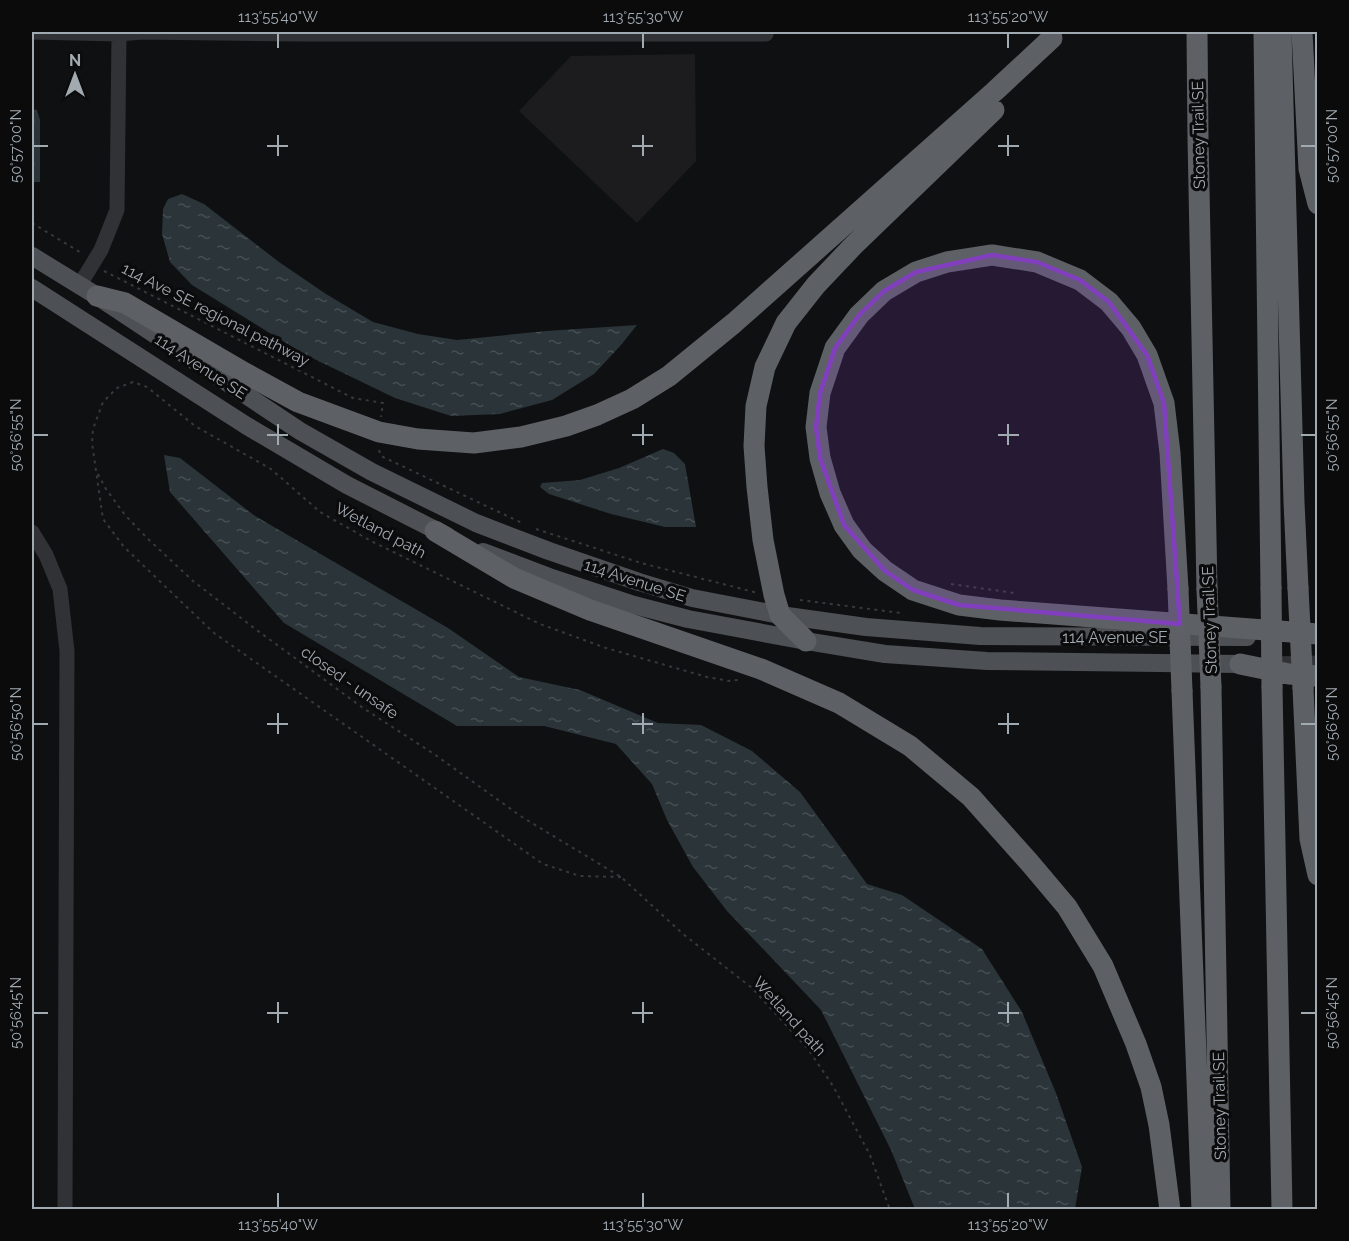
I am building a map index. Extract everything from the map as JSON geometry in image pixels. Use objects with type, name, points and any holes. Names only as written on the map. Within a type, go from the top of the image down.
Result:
[{"type":"highway","name":"Stoney Trail SE","points":[[1197,32],[1220,1209]]},
{"type":"highway","points":[[1264,32],[1272,687],[1282,1209]]},
{"type":"highway","points":[[1281,32],[1293,478],[1298,588],[1310,682],[1310,839],[1317,875]]},
{"type":"highway","points":[[1302,32],[1309,170],[1317,204]]},
{"type":"highway","points":[[88,291],[125,303],[298,402],[379,432],[418,439],[474,443],[521,437],[566,426],[632,399],[669,376],[718,337],[1054,35]]},
{"type":"highway","points":[[806,641],[780,615],[763,540],[756,487],[754,446],[756,406],[765,367],[786,323],[816,285],[1034,70],[1054,35]]},
{"type":"highway","points":[[1202,1209],[1182,691],[1178,589],[1170,453],[1164,403],[1147,356],[1131,328],[1109,302],[1080,280],[1037,262],[992,255],[948,262],[916,272],[884,291],[859,315],[835,348],[820,393],[816,427],[820,458],[830,493],[844,525],[862,550],[885,571],[913,590],[959,605],[1000,610],[1317,636]]},
{"type":"highway","points":[[435,531],[525,583],[590,610],[761,669],[839,703],[909,746],[971,797],[1067,907],[1103,966],[1152,1087],[1170,1209]]},
{"type":"highway","points":[[1240,664],[1289,674],[1310,682]]},
{"type":"main road","name":"114 Avenue SE","points":[[32,256],[300,431],[372,472],[476,523],[549,551],[692,598],[780,615],[866,627],[980,636],[1317,636]]},
{"type":"main road","name":"114 Avenue SE","points":[[32,288],[247,426],[347,485],[479,551],[549,578],[634,605],[688,619],[885,654],[987,661],[1240,664]]},
{"type":"street","points":[[32,32],[766,34]]},
{"type":"street","points":[[88,291],[93,263],[101,250],[117,210],[119,34]]},
{"type":"street","points":[[32,532],[46,555],[60,589],[67,651],[65,1209]]},
{"type":"street","name":"114 Avenue SE","points":[[1240,664],[1317,663]]},
{"type":"path","name":"114 Ave SE regional pathway","points":[[32,223],[84,255],[100,269],[353,398],[383,403],[381,418]]},
{"type":"path","name":"Wetland path","points":[[96,470],[92,436],[104,402],[117,388],[133,382],[147,387],[195,426],[271,469],[320,512],[373,542],[540,624],[606,648],[707,677],[729,681],[738,680],[743,675]]},
{"type":"path","points":[[379,449],[381,456],[528,526],[642,563],[758,593]]},
{"type":"path","points":[[96,470],[103,519],[124,547],[213,633],[543,864],[580,876],[621,877]]},
{"type":"path","name":"closed - unsafe","points":[[96,470],[106,489],[125,515],[193,581],[363,708],[434,753],[522,817],[621,877]]},
{"type":"path","points":[[800,600],[903,614]]},
{"type":"path","name":"Wetland path","points":[[621,877],[683,934],[752,988],[808,1049],[833,1086],[870,1155],[890,1209]]},
{"type":"highlighted area","points":[[992,255],[1037,262],[1080,280],[1109,302],[1147,355],[1164,403],[1180,624],[959,605],[913,590],[885,571],[844,525],[820,458],[816,427],[820,393],[835,348],[859,315],[884,291],[916,272]]},
{"type":"shaded area","points":[[695,54],[696,161],[637,223],[519,111],[571,56]]},
{"type":"water","points":[[32,109],[37,110],[40,120],[40,182],[32,182]]},
{"type":"water","points":[[182,194],[204,204],[279,262],[373,322],[418,334],[457,340],[637,325],[594,374],[552,400],[500,414],[451,416],[395,398],[304,354],[192,285],[170,262],[162,234],[163,209],[168,199]]},
{"type":"water","points":[[663,449],[674,453],[685,464],[696,527],[665,527],[611,514],[549,494],[540,487],[542,483],[580,480],[619,468]]},
{"type":"water","points":[[164,455],[180,458],[255,516],[448,628],[519,677],[580,690],[658,723],[701,725],[752,751],[800,792],[867,884],[902,895],[982,949],[1022,1012],[1056,1093],[1082,1167],[1075,1209],[915,1209],[891,1150],[821,1010],[727,911],[693,867],[667,820],[652,784],[616,744],[544,726],[457,726],[284,623],[170,492]]}]
